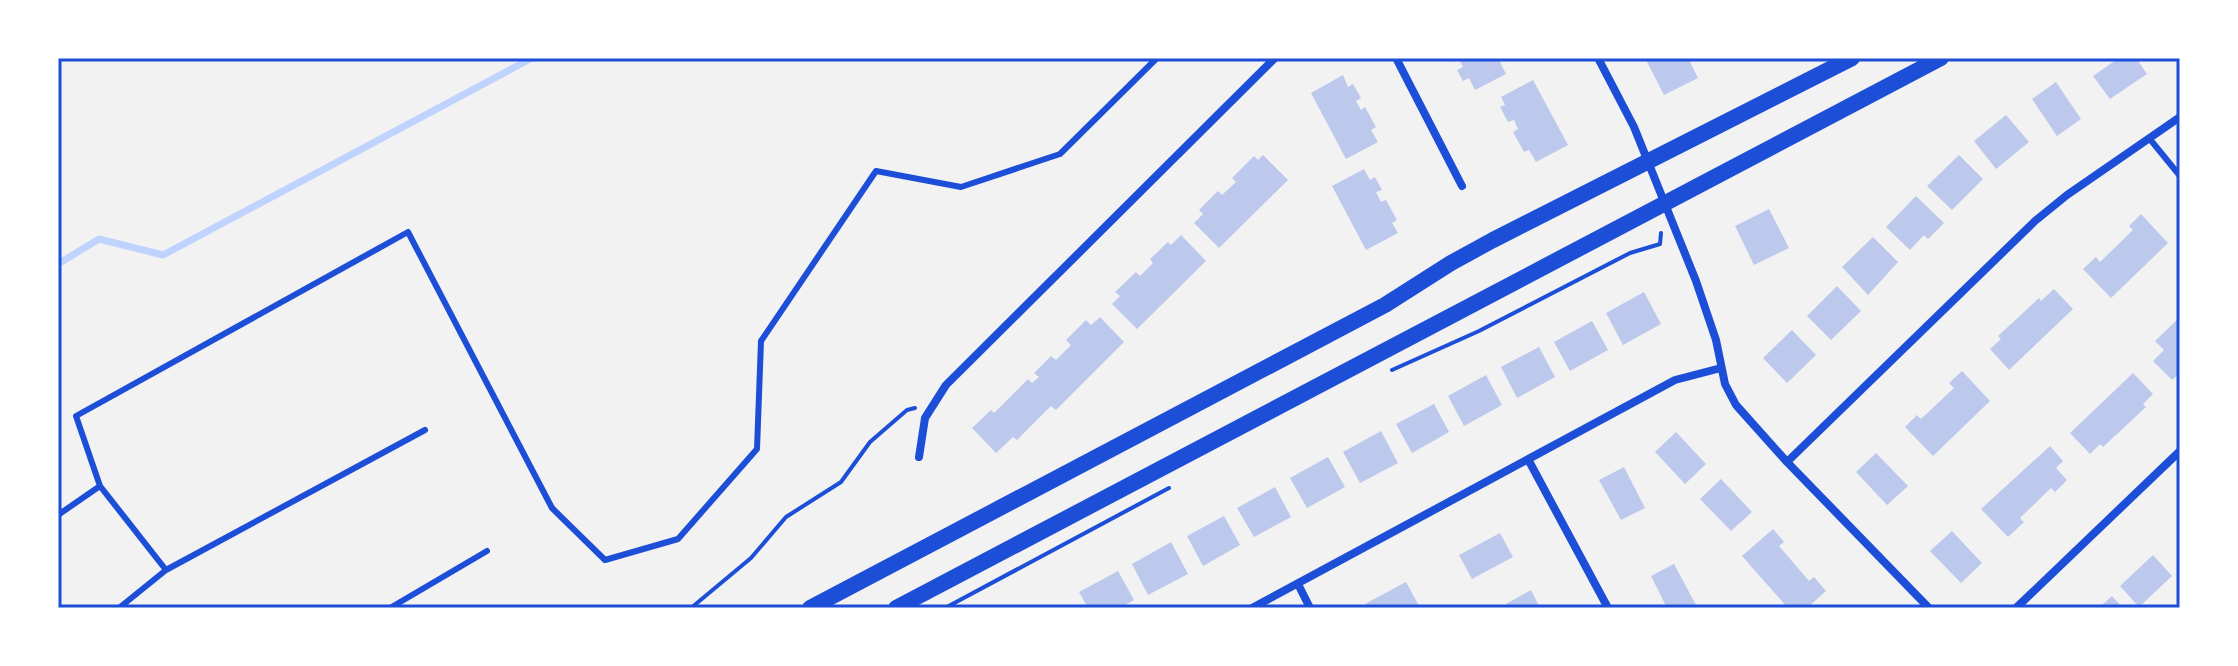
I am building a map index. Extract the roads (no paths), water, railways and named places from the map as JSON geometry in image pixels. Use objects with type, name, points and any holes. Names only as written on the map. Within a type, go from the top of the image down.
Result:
[{"type":"main road","points":[[810,608],[1385,305],[1451,263],[1852,58]]},
{"type":"main road","points":[[896,608],[1941,58]]},
{"type":"street","points":[[919,457],[923,428],[930,409],[946,385],[1275,58]]},
{"type":"street","points":[[1396,58],[1462,186]]},
{"type":"street","points":[[1598,58],[1634,127],[1696,281],[1716,340],[1725,384],[1736,405],[1929,608]]},
{"type":"street","points":[[1787,462],[2035,221],[2067,195],[2180,117]]},
{"type":"street","points":[[1252,608],[1675,380],[1721,368]]},
{"type":"street","points":[[2016,608],[2180,451]]},
{"type":"street","points":[[1529,461],[1608,608]]},
{"type":"street","points":[[1298,584],[1310,608]]},
{"type":"lane","points":[[166,570],[100,486],[76,416],[408,232],[552,508],[605,560],[678,539],[757,449],[761,341],[876,171],[961,187],[1060,154],[1157,58]]},
{"type":"lane","points":[[2149,138],[2180,176]]},
{"type":"lane","points":[[119,608],[166,570],[425,430]]},
{"type":"lane","points":[[58,515],[100,486]]},
{"type":"lane","points":[[390,608],[487,551]]},
{"type":"waterway","points":[[58,264],[99,239],[163,255],[532,58]]}]
